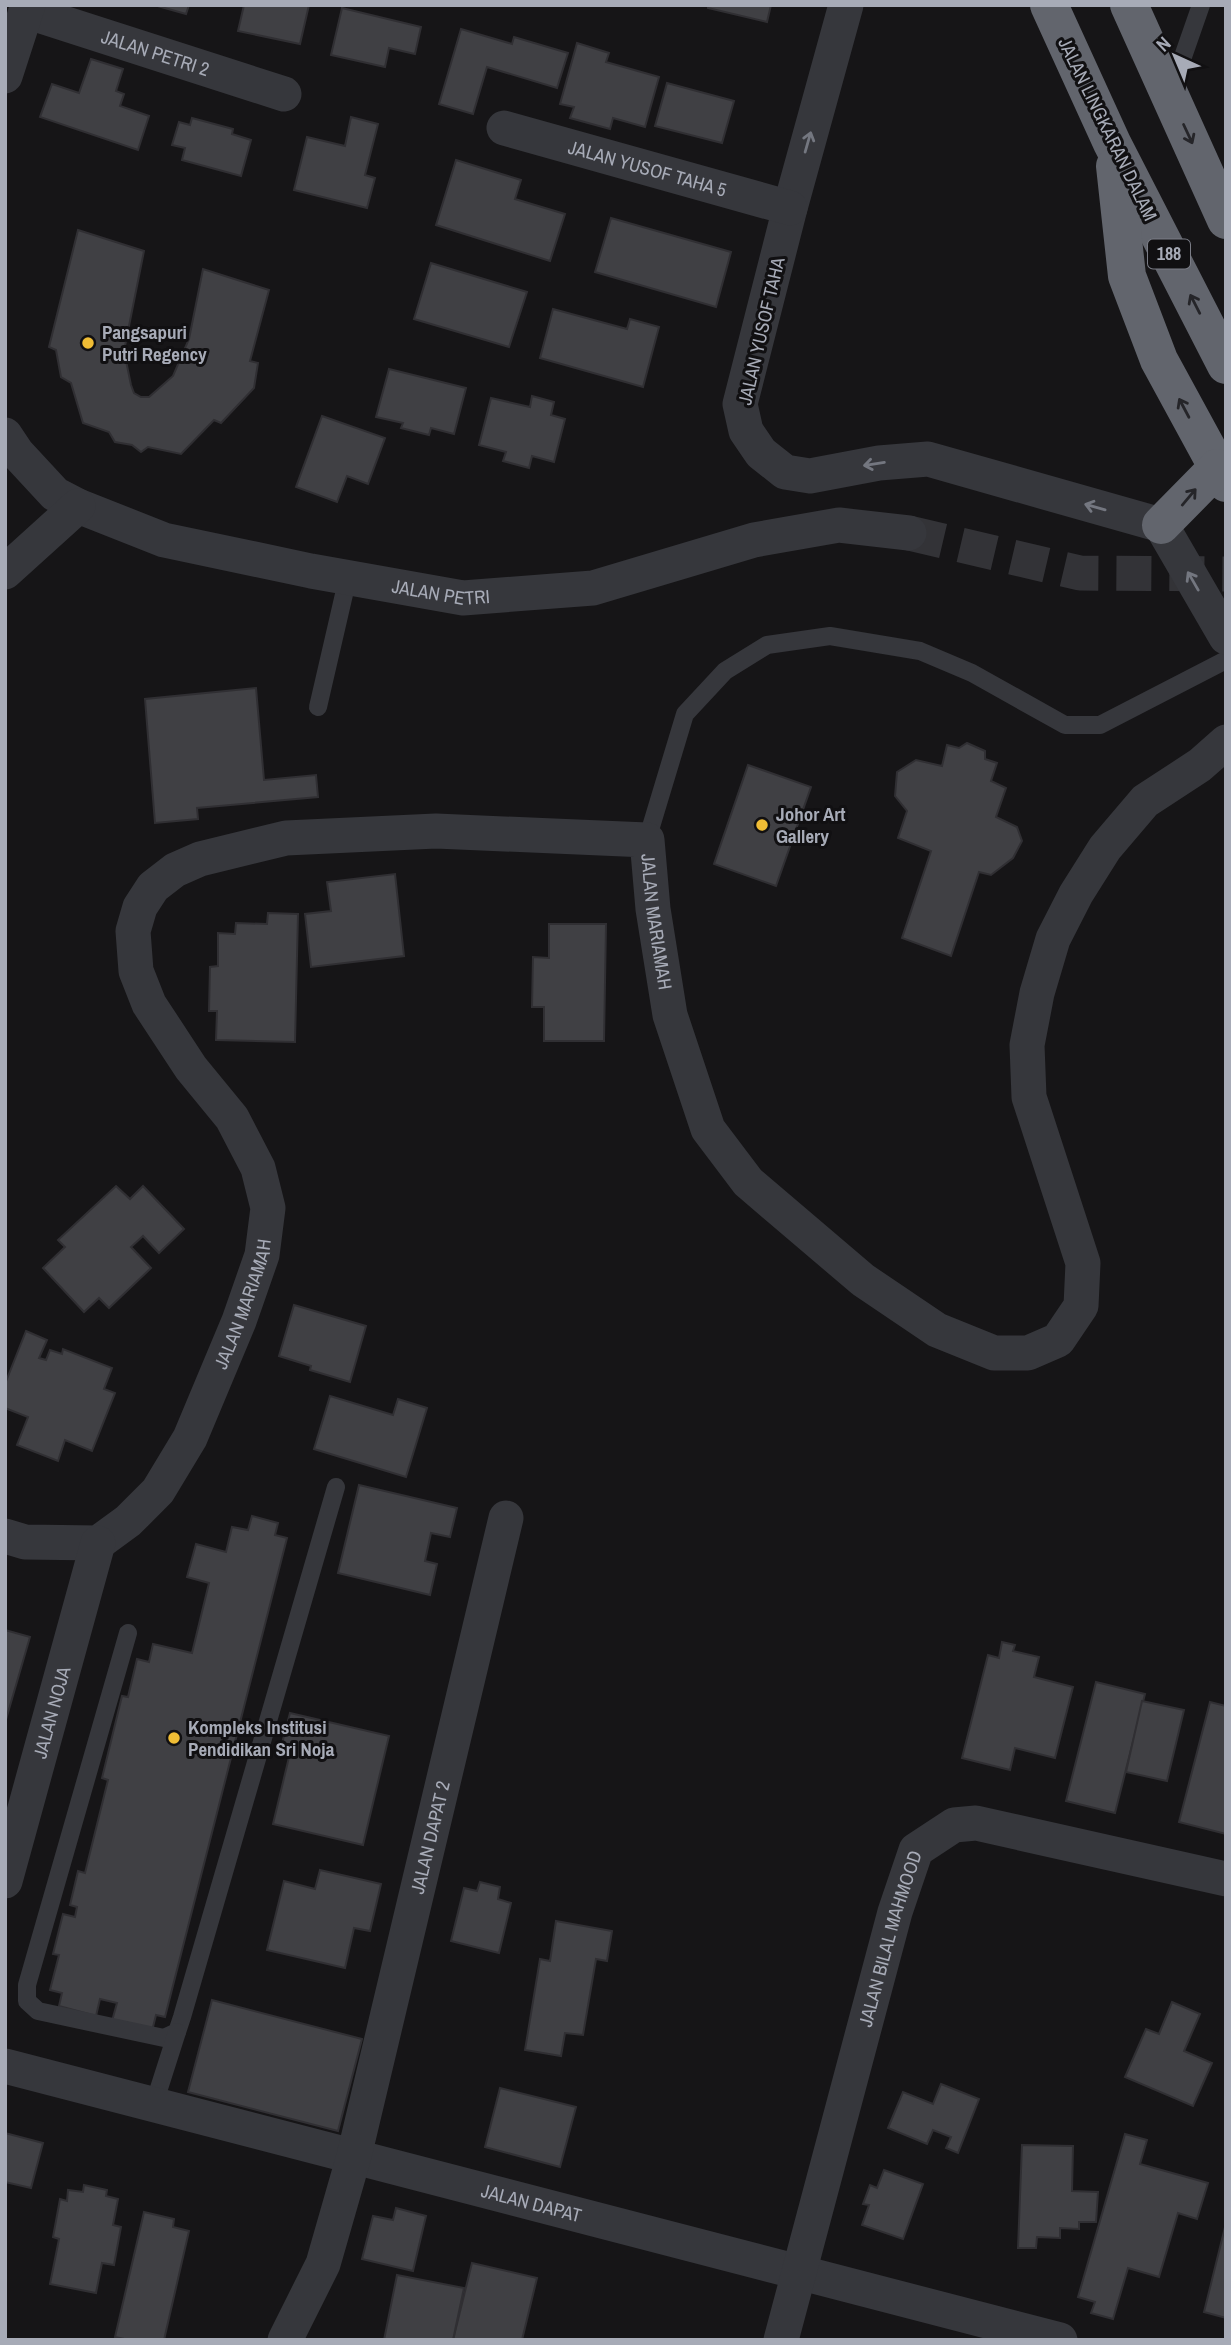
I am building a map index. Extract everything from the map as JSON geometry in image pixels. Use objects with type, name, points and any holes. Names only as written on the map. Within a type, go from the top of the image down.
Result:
[{"type":"highway","name":"JALAN LINGKARAN DALAM","points":[[1049,5],[1112,143],[1226,365]]},
{"type":"highway","points":[[1129,5],[1226,220]]},
{"type":"highway","points":[[1112,143],[1127,275],[1159,360],[1221,476],[1161,526]]},
{"type":"street","name":"JALAN YUSOF TAHA","points":[[846,5],[740,404],[746,431],[761,453],[785,472],[810,476],[879,463],[928,459],[1161,526]]},
{"type":"street","points":[[5,76],[27,8]]},
{"type":"street","name":"JALAN PETRI 2","points":[[27,8],[285,94]]},
{"type":"street","name":"JALAN YUSOF TAHA 5","points":[[504,128],[790,208]]},
{"type":"street","name":"JALAN PETRI","points":[[5,435],[17,453],[55,494],[78,506],[164,540],[463,598],[593,588],[754,540],[839,525],[909,533]]},
{"type":"street","points":[[5,572],[78,506]]},
{"type":"street","points":[[1161,526],[1226,637]]},
{"type":"street","name":"JALAN MARIAMAH","points":[[97,1543],[128,1521],[158,1491],[190,1438],[239,1321],[262,1255],[268,1208],[258,1168],[232,1118],[191,1068],[149,1004],[136,971],[133,931],[140,907],[153,887],[175,870],[200,859],[286,838],[436,831],[647,840],[653,909],[670,1015],[708,1129],[748,1182],[863,1280],[937,1330],[994,1353],[1028,1353],[1058,1339],[1081,1306],[1083,1264],[1029,1097],[1027,1045],[1037,993],[1053,939],[1076,894],[1105,848],[1145,801],[1213,761],[1226,742]]},
{"type":"street","name":"JALAN DAPAT 2","points":[[285,2340],[323,2264],[354,2156],[506,1518]]},
{"type":"street","points":[[5,1536],[25,1542],[97,1543]]},
{"type":"street","name":"JALAN NOJA","points":[[5,1881],[97,1543]]},
{"type":"street","name":"JALAN BILAL MAHMOOD","points":[[781,2340],[895,1912],[916,1850],[954,1825],[976,1823],[1226,1879]]},
{"type":"street","name":"JALAN DAPAT","points":[[5,2066],[159,2088],[354,2156],[1060,2340]]},
{"type":"lane","points":[[1170,96],[1201,5]]},
{"type":"lane","points":[[318,706],[348,577]]},
{"type":"lane","points":[[647,840],[685,714],[725,671],[767,645],[830,636],[920,651],[972,673],[1065,725],[1100,725],[1226,660]]},
{"type":"lane","points":[[159,2088],[336,1488]]},
{"type":"lane","points":[[128,1633],[27,1985],[27,2001],[38,2011],[164,2038],[177,2032]]},
{"type":"building","points":[[154,5],[189,5],[186,14]]},
{"type":"building","points":[[244,5],[309,5],[300,44],[238,31]]},
{"type":"building","points":[[708,5],[771,5],[767,22],[708,8]]},
{"type":"building","points":[[342,8],[421,27],[415,54],[389,48],[385,67],[331,55]]},
{"type":"building","points":[[461,29],[512,44],[514,37],[568,53],[557,88],[487,67],[473,114],[439,104]]},
{"type":"building","points":[[577,43],[609,53],[606,62],[659,77],[645,127],[613,118],[610,129],[570,118],[574,107],[560,104]]},
{"type":"building","points":[[91,59],[123,69],[116,91],[124,94],[120,106],[149,116],[138,150],[40,117],[52,84],[79,93]]},
{"type":"building","points":[[667,83],[734,101],[722,143],[655,126]]},
{"type":"building","points":[[351,117],[378,124],[365,175],[375,178],[367,208],[294,190],[307,137],[345,146]]},
{"type":"building","points":[[192,118],[233,129],[232,134],[251,140],[241,176],[182,160],[185,148],[172,145],[179,122],[190,125]]},
{"type":"building","points":[[456,160],[521,180],[515,199],[565,214],[550,261],[436,225]]},
{"type":"building","points":[[611,218],[731,252],[716,307],[595,272]]},
{"type":"building","name":"Pangsapuri Putri Regency","points":[[78,230],[144,251],[124,351],[131,385],[134,393],[141,397],[149,397],[173,376],[189,339],[203,269],[269,290],[250,361],[258,363],[254,388],[221,423],[214,420],[181,454],[148,447],[141,452],[132,445],[115,442],[109,432],[83,423],[71,383],[61,377],[56,350],[49,347]]},
{"type":"building","points":[[431,263],[527,292],[509,347],[414,319]]},
{"type":"building","points":[[553,309],[627,329],[630,319],[659,327],[643,387],[540,358]]},
{"type":"building","points":[[389,369],[466,388],[454,434],[431,428],[429,435],[401,428],[403,423],[376,417]]},
{"type":"building","points":[[532,396],[554,402],[551,415],[565,419],[554,462],[532,456],[529,468],[503,461],[506,452],[479,445],[491,398],[530,407]]},
{"type":"building","points":[[322,416],[385,438],[368,484],[347,476],[337,502],[296,487]]},
{"type":"building","points":[[256,688],[264,780],[316,775],[318,797],[197,808],[198,819],[155,823],[145,699]]},
{"type":"building","points":[[967,743],[985,751],[985,759],[997,763],[991,781],[1006,788],[996,817],[1017,827],[1022,841],[1013,858],[991,875],[979,872],[951,956],[902,938],[931,851],[898,838],[907,811],[895,796],[897,772],[916,760],[942,766],[947,745],[959,748]]},
{"type":"building","name":"Johor Art Gallery","points":[[748,765],[811,787],[776,886],[714,864]]},
{"type":"building","points":[[395,874],[404,956],[311,967],[305,914],[331,911],[327,882]]},
{"type":"building","points":[[268,913],[298,914],[295,1042],[216,1040],[217,1011],[209,1011],[210,967],[218,966],[218,933],[235,934],[236,923],[267,924]]},
{"type":"building","points":[[549,924],[606,924],[604,1041],[544,1041],[544,1007],[532,1007],[533,957],[549,958]]},
{"type":"building","points":[[116,1186],[130,1199],[143,1186],[184,1229],[159,1253],[143,1236],[131,1247],[151,1268],[109,1308],[99,1298],[84,1312],[43,1268],[65,1247],[58,1240]]},
{"type":"building","points":[[294,1305],[366,1326],[350,1382],[310,1370],[311,1366],[279,1356]]},
{"type":"building","points":[[26,1331],[47,1340],[39,1358],[46,1360],[50,1350],[62,1354],[63,1349],[112,1368],[104,1389],[115,1393],[92,1451],[65,1440],[58,1461],[17,1445],[28,1417],[5,1408],[5,1384]]},
{"type":"building","points":[[330,1396],[393,1415],[398,1399],[427,1408],[406,1477],[314,1449]]},
{"type":"building","points":[[359,1485],[457,1508],[450,1537],[431,1533],[425,1561],[437,1564],[430,1595],[338,1573]]},
{"type":"building","name":"Kompleks Institusi Pendidikan Sri Noja","points":[[252,1516],[278,1523],[275,1535],[287,1538],[165,2017],[156,2015],[152,2031],[112,2021],[117,2003],[100,1999],[96,2016],[59,2006],[62,1993],[50,1990],[59,1955],[53,1954],[63,1914],[75,1917],[77,1907],[70,1905],[78,1871],[85,1873],[108,1780],[102,1778],[122,1696],[128,1697],[137,1659],[149,1662],[153,1644],[192,1653],[209,1583],[187,1577],[196,1544],[226,1552],[232,1527],[248,1530]]},
{"type":"building","points":[[5,1630],[30,1637],[5,1723]]},
{"type":"building","points":[[1002,1642],[1015,1645],[1013,1651],[1039,1657],[1034,1677],[1073,1687],[1055,1758],[1015,1748],[1010,1770],[962,1758],[988,1655],[999,1658]]},
{"type":"building","points":[[1096,1682],[1145,1694],[1115,1813],[1066,1801]]},
{"type":"building","points":[[1142,1701],[1184,1710],[1167,1781],[1126,1772]]},
{"type":"building","points":[[1210,1702],[1226,1706],[1226,1834],[1179,1822]]},
{"type":"building","points":[[290,1713],[389,1736],[363,1845],[273,1824],[290,1753],[280,1751]]},
{"type":"building","points":[[320,1870],[381,1884],[370,1931],[354,1928],[345,1968],[267,1950],[284,1881],[315,1889]]},
{"type":"building","points":[[480,1882],[500,1887],[498,1899],[511,1903],[499,1953],[451,1941],[464,1888],[477,1891]]},
{"type":"building","points":[[556,1921],[612,1931],[607,1961],[596,1959],[583,2035],[565,2033],[561,2056],[525,2050],[540,1959],[550,1961]]},
{"type":"building","points":[[212,2000],[362,2039],[338,2131],[188,2092]]},
{"type":"building","points":[[1172,2002],[1200,2014],[1184,2051],[1212,2063],[1193,2106],[1125,2077],[1146,2029],[1159,2034]]},
{"type":"building","points":[[941,2084],[979,2099],[958,2153],[946,2148],[951,2137],[933,2130],[927,2144],[888,2128],[903,2092],[933,2104]]},
{"type":"building","points":[[500,2088],[576,2107],[560,2167],[485,2147]]},
{"type":"building","points":[[5,2133],[43,2143],[31,2188],[5,2182]]},
{"type":"building","points":[[1125,2134],[1147,2140],[1140,2164],[1208,2183],[1197,2219],[1178,2213],[1159,2277],[1128,2268],[1113,2319],[1091,2313],[1095,2302],[1078,2297]]},
{"type":"building","points":[[1022,2145],[1073,2146],[1072,2191],[1098,2192],[1096,2222],[1079,2222],[1079,2229],[1060,2228],[1060,2238],[1037,2237],[1036,2248],[1018,2248]]},
{"type":"building","points":[[884,2170],[923,2184],[903,2239],[862,2225],[869,2205],[863,2204],[870,2185],[877,2188]]},
{"type":"building","points":[[84,2185],[107,2190],[106,2196],[118,2199],[113,2225],[121,2227],[114,2265],[102,2263],[96,2293],[50,2284],[59,2239],[53,2237],[60,2199],[67,2201],[68,2190],[83,2192]]},
{"type":"building","points":[[396,2208],[426,2216],[413,2271],[362,2259],[373,2216],[393,2220]]},
{"type":"building","points":[[144,2212],[174,2219],[173,2227],[189,2231],[164,2340],[129,2340],[115,2337]]},
{"type":"building","points":[[1226,2223],[1226,2318],[1204,2312]]},
{"type":"building","points":[[472,2263],[537,2278],[522,2340],[453,2340]]},
{"type":"building","points":[[397,2275],[464,2288],[453,2340],[384,2340]]},
{"type":"tunnel","points":[[909,533],[1080,573],[1226,574]]},
{"type":"place","name":"Pangsapuri Putri Regency","points":[[88,343]]},
{"type":"place","name":"Johor Art Gallery","points":[[762,825]]},
{"type":"place","name":"Kompleks Institusi Pendidikan Sri Noja","points":[[174,1738]]}]
